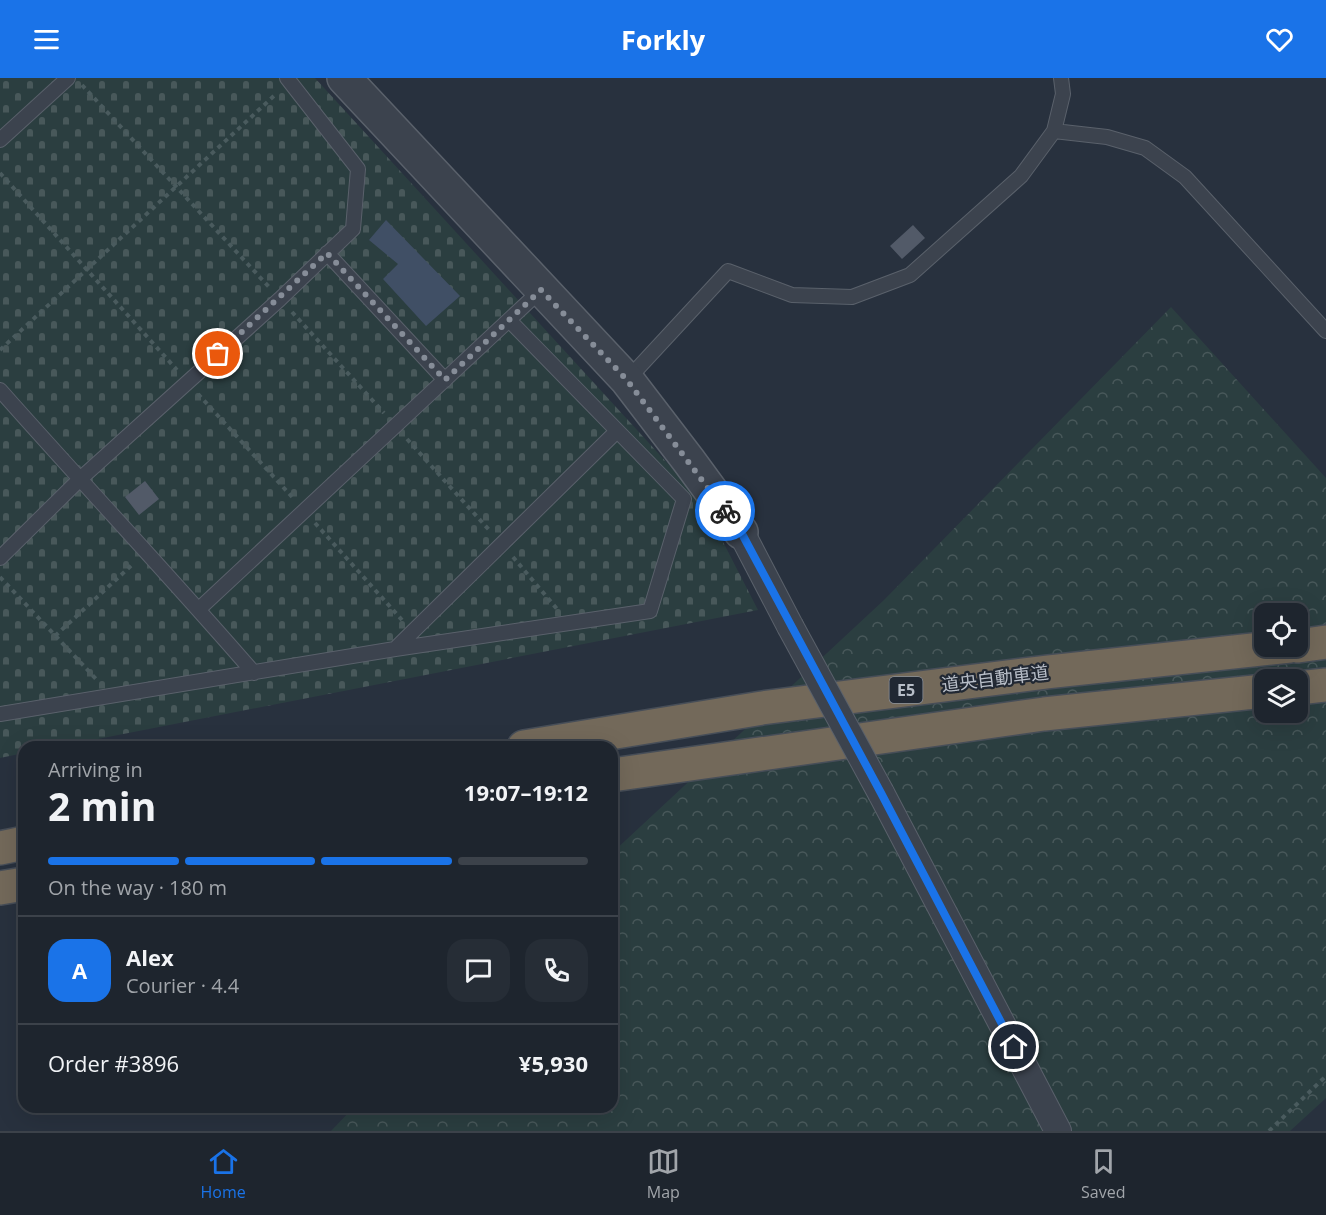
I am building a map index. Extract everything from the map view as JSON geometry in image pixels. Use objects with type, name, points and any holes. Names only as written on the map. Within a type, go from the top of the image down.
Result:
[{"type":"highway","points":[[1308,645],[1326,642]]},
{"type":"highway","name":"道央自動車道","points":[[561,741],[762,708],[1047,672],[1254,650]]},
{"type":"highway","points":[[1308,687],[1326,685]]},
{"type":"highway","points":[[618,774],[1044,714],[1254,692]]},
{"type":"highway","points":[[0,848],[18,844]]},
{"type":"highway","points":[[0,888],[18,885]]},
{"type":"street","points":[[344,78],[627,380],[741,532],[1058,1131]]},
{"type":"lane","points":[[0,140],[68,78]]},
{"type":"lane","points":[[627,380],[728,271],[792,295],[852,297],[910,275],[1021,176],[1054,131],[1063,94],[1061,78]]},
{"type":"lane","points":[[0,558],[79,480],[280,299],[353,229],[358,169],[288,79]]},
{"type":"lane","points":[[1054,131],[1107,136],[1145,148],[1185,177],[1326,331]]},
{"type":"lane","points":[[327,253],[445,380]]},
{"type":"lane","points":[[199,609],[541,290]]},
{"type":"lane","points":[[0,714],[395,649],[650,611],[684,499],[509,321]]},
{"type":"lane","points":[[0,390],[79,480],[199,609],[254,673]]},
{"type":"lane","points":[[395,649],[617,431]]},
{"type":"path","points":[[75,78],[396,426],[569,623]]},
{"type":"path","points":[[0,350],[177,187],[288,79]]},
{"type":"path","points":[[0,173],[413,631]]},
{"type":"path","points":[[55,636],[146,552]]},
{"type":"path","points":[[0,577],[112,696]]},
{"type":"path","points":[[1269,1131],[1326,1076]]},
{"type":"green space","points":[[0,78],[315,78],[702,501],[758,610],[88,741],[18,741],[18,754],[0,758]]},
{"type":"green space","points":[[1171,307],[1326,478],[1326,1098],[1290,1131],[331,1131],[348,1113],[618,1113],[618,847],[884,600]]},
{"type":"water","points":[[386,220],[460,296],[426,326],[383,279],[398,264],[369,240]]},
{"type":"building","points":[[913,225],[925,238],[902,259],[890,246]]},
{"type":"building","points":[[145,481],[159,499],[139,515],[125,497]]},
{"type":"way so far","points":[[218,354],[327,253],[445,380],[541,290],[627,380],[725,511]]},
{"type":"route","points":[[725,511],[741,532],[1014,1047]]}]
